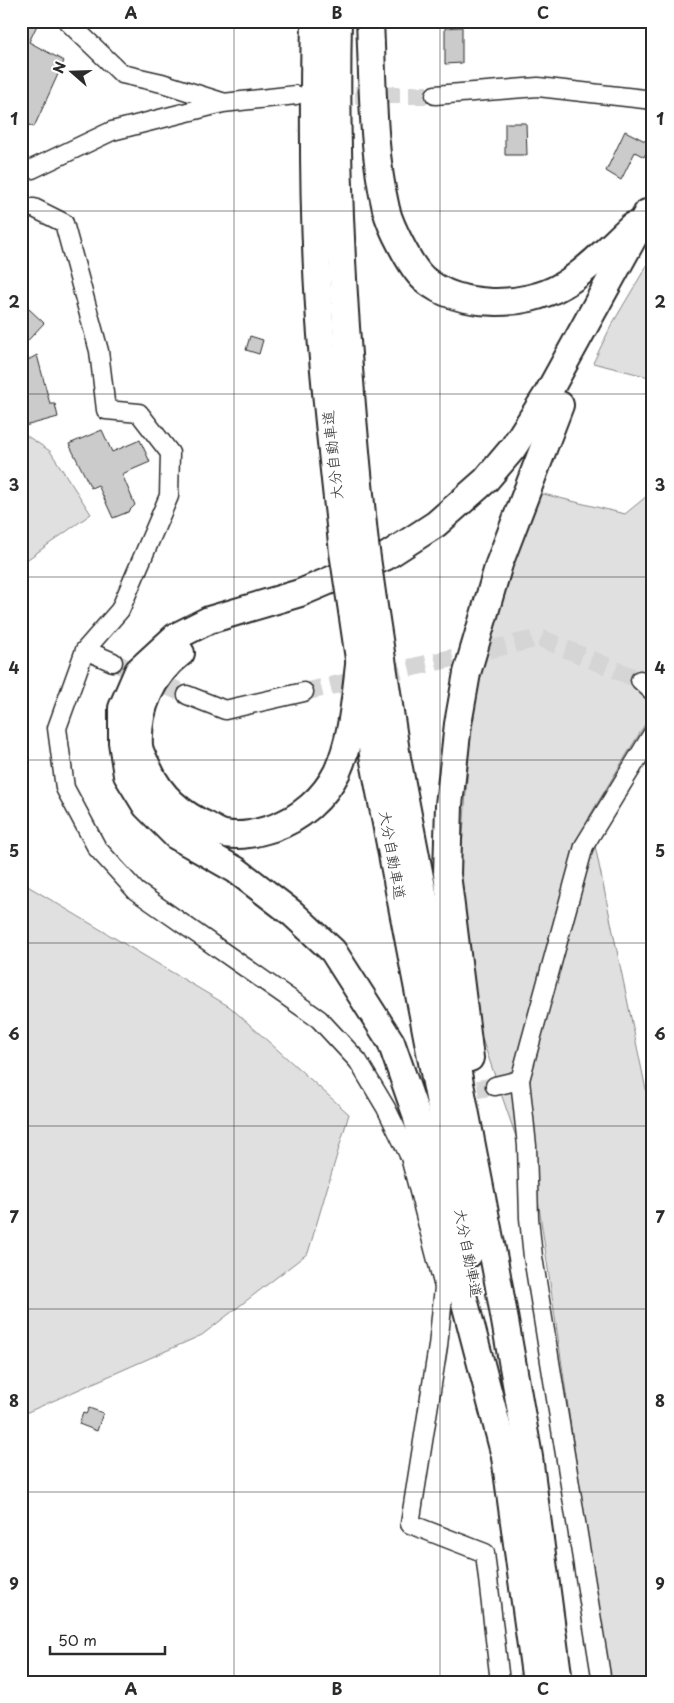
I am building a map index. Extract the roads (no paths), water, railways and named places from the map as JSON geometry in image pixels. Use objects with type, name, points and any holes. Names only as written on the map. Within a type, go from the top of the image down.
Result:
[{"type":"highway","name":"大分自動車道","points":[[315,21],[315,197],[319,306],[330,432],[354,548],[363,605],[397,758],[496,1270],[529,1457],[559,1682]]},
{"type":"highway","name":"大分自動車道","points":[[338,21],[338,198],[354,548]]},
{"type":"highway","points":[[370,21],[376,138],[386,210],[398,241],[423,279],[446,291],[480,302],[528,299],[563,285],[650,210]]},
{"type":"highway","points":[[506,1460],[415,1110],[391,1042],[333,951],[292,912],[236,870],[176,836],[146,806],[127,775],[122,742],[122,708],[138,671],[175,637],[209,620],[300,593],[385,557],[436,524],[486,480],[513,448],[548,393],[650,210]]},
{"type":"highway","points":[[360,657],[348,742],[336,773],[321,796],[305,812],[286,824],[253,834],[224,834],[196,821],[170,803],[156,786],[139,747],[142,716],[150,687],[166,664],[189,647],[231,625],[268,615],[388,568],[411,558],[444,534],[502,482],[532,448],[560,405],[653,242]]},
{"type":"highway","points":[[496,1270],[447,874],[449,805],[458,724],[467,674],[499,564],[560,405]]},
{"type":"highway","name":"大分自動車道","points":[[363,605],[360,657],[378,780],[473,1275],[506,1460],[536,1682]]},
{"type":"street","points":[[66,21],[122,74],[162,83],[223,103]]},
{"type":"street","points":[[435,95],[538,87],[653,100]]},
{"type":"street","points":[[21,170],[32,169],[112,131],[223,103],[296,95]]},
{"type":"street","points":[[21,208],[34,208],[64,223],[99,351],[106,410],[138,413],[170,453],[169,496],[120,610],[85,650],[57,728],[65,788],[96,848],[136,891],[318,1019],[358,1061],[393,1106],[410,1157],[444,1288],[438,1346],[410,1524],[484,1554],[500,1682]]},
{"type":"street","points":[[85,650],[112,662]]},
{"type":"street","points":[[187,695],[225,710],[304,692]]},
{"type":"street","points":[[602,1682],[533,1257],[529,1218],[527,1146],[520,1080],[584,846],[653,733]]},
{"type":"street","points":[[495,1086],[520,1080]]},
{"type":"tunnel","points":[[328,95],[435,95]]},
{"type":"tunnel","points":[[304,692],[540,638],[640,680]]},
{"type":"tunnel","points":[[113,662],[187,695]]},
{"type":"tunnel","points":[[451,1094],[495,1086]]}]
